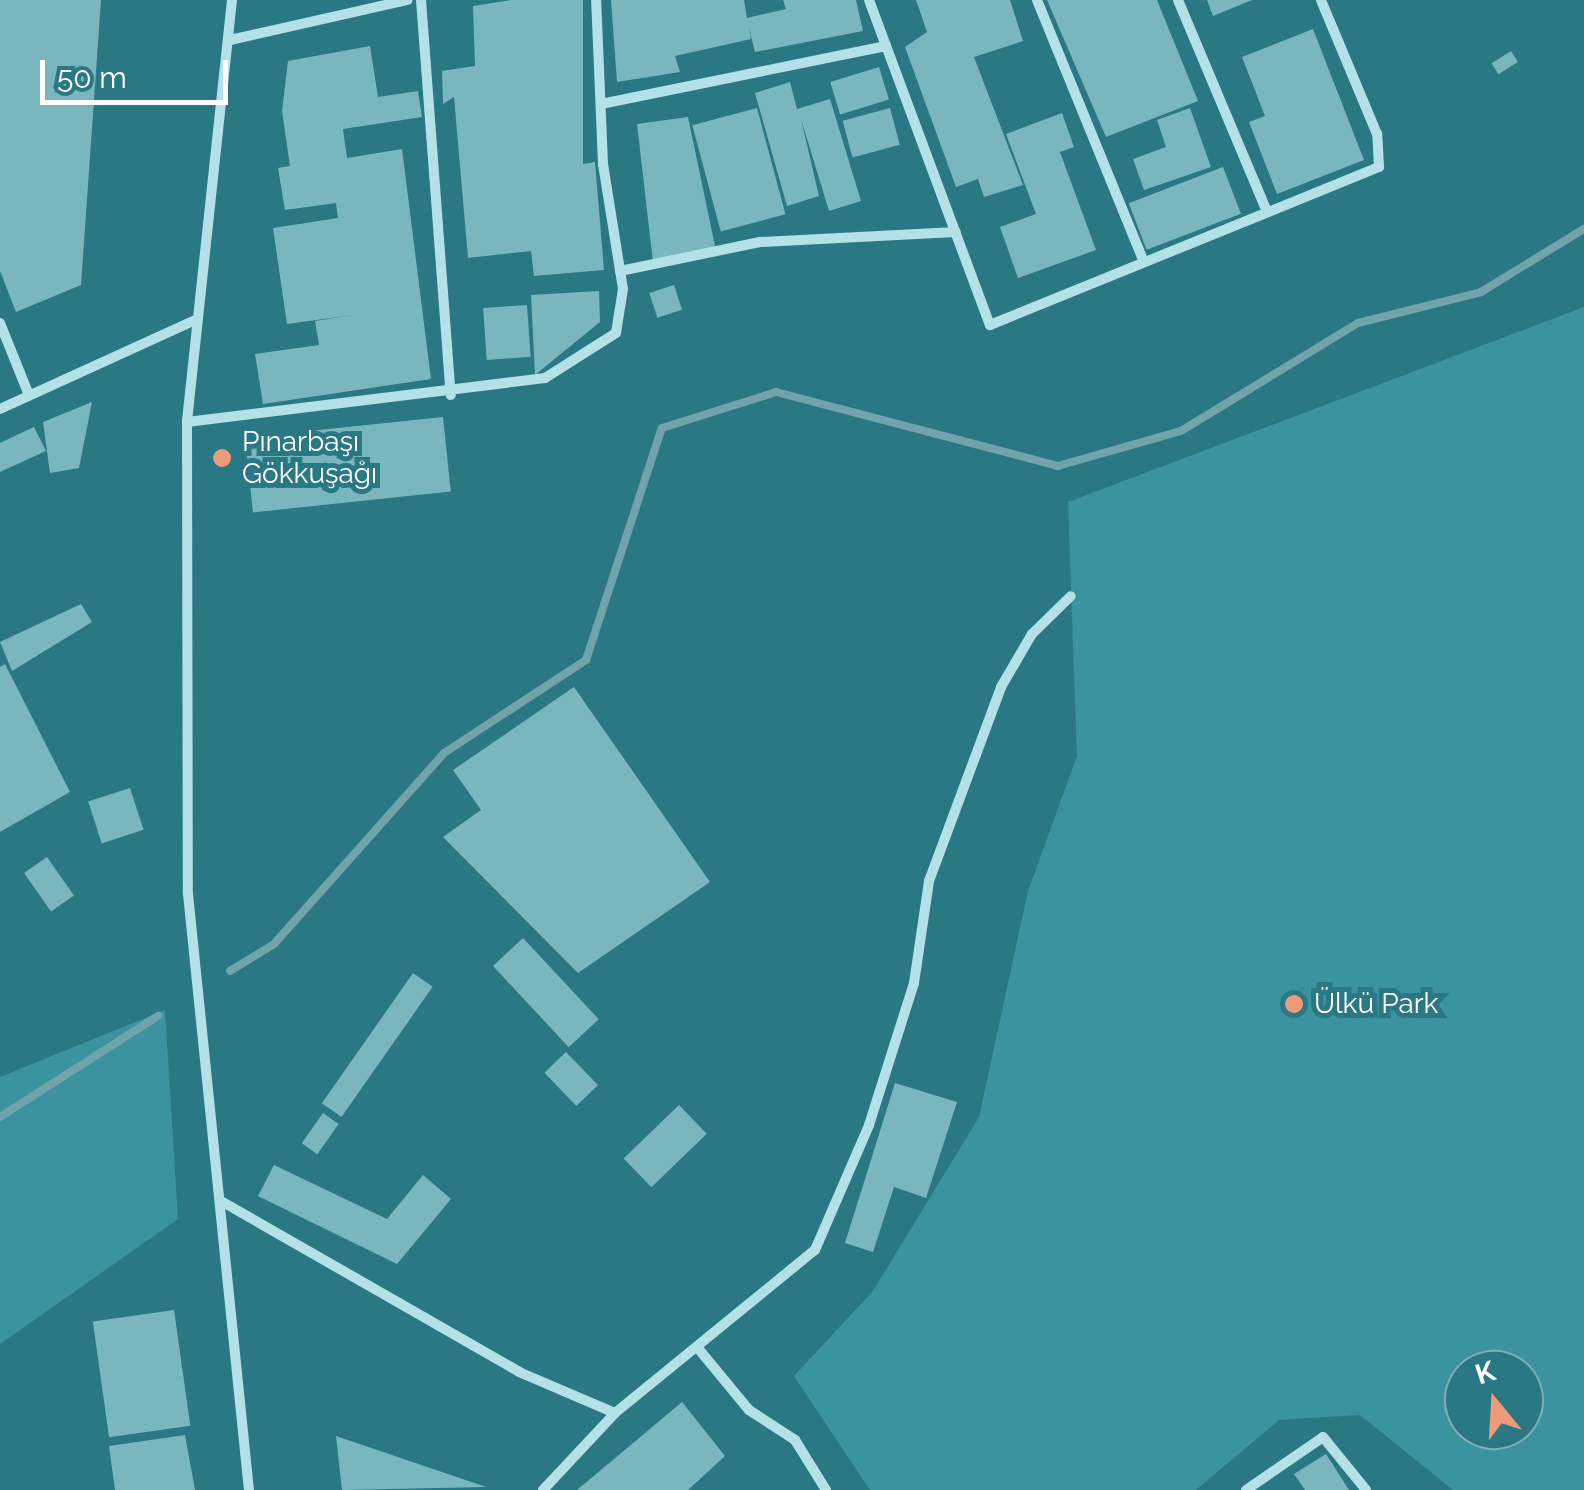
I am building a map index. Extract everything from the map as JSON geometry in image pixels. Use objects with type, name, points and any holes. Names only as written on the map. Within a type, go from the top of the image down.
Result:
[{"type":"street","points":[[232,0],[186,422],[188,894],[249,1490]]},
{"type":"street","points":[[230,40],[408,0]]},
{"type":"street","points":[[421,0],[451,395]]},
{"type":"street","points":[[186,422],[451,395],[545,378],[578,362],[616,333],[620,271],[601,104],[596,0]]},
{"type":"street","points":[[869,0],[990,325],[1380,167],[1377,134],[1321,0]]},
{"type":"street","points":[[1037,0],[1144,262]]},
{"type":"street","points":[[1178,0],[1267,212]]},
{"type":"street","points":[[601,104],[886,46]]},
{"type":"street","points":[[620,271],[760,242],[956,232]]},
{"type":"street","points":[[0,409],[195,320]]},
{"type":"street","points":[[0,323],[28,395]]},
{"type":"street","points":[[544,1490],[615,1413],[816,1250],[869,1125],[914,983],[930,881],[1000,686],[1032,634],[1071,596]]},
{"type":"street","points":[[221,1201],[519,1372],[615,1413]]},
{"type":"street","points":[[697,1346],[749,1410],[794,1440],[826,1490]]},
{"type":"street","points":[[1246,1490],[1323,1437],[1366,1490]]},
{"type":"shaded area","name":"Ülkü Park","points":[[1584,307],[1584,1490],[1453,1490],[1360,1415],[1279,1420],[1196,1490],[870,1490],[794,1376],[873,1291],[979,1117],[1028,891],[1077,756],[1068,502]]},
{"type":"shaded area","points":[[165,1010],[178,1219],[0,1344],[0,1077]]},
{"type":"building","points":[[0,0],[101,0],[81,285],[16,312],[0,271]]},
{"type":"building","points":[[511,0],[583,0],[583,164],[595,162],[604,270],[534,276],[531,251],[468,258],[454,97],[443,104],[442,71],[475,66],[473,6]]},
{"type":"building","points":[[611,0],[744,0],[747,18],[786,9],[783,0],[856,0],[863,31],[755,52],[749,28],[751,39],[675,56],[680,72],[617,82]]},
{"type":"building","points":[[916,0],[1010,0],[1023,41],[974,57],[1023,185],[984,197],[978,179],[956,187],[905,47],[927,32]]},
{"type":"building","points":[[1047,0],[1157,0],[1198,101],[1106,137]]},
{"type":"building","points":[[1207,0],[1252,0],[1213,16]]},
{"type":"building","points":[[1313,29],[1364,160],[1277,194],[1249,122],[1265,116],[1242,57]]},
{"type":"building","points":[[370,46],[378,97],[418,91],[422,117],[343,129],[347,158],[402,149],[431,379],[263,404],[255,354],[319,345],[315,321],[353,315],[287,324],[273,228],[338,218],[336,203],[285,210],[278,168],[290,166],[282,111],[288,61]]},
{"type":"building","points":[[1511,51],[1518,62],[1498,74],[1491,63]]},
{"type":"building","points":[[879,67],[889,100],[840,114],[830,82]]},
{"type":"building","points":[[790,82],[797,109],[830,99],[861,201],[829,211],[801,119],[819,196],[787,206],[755,93]]},
{"type":"building","points":[[757,108],[785,214],[721,232],[692,125]]},
{"type":"building","points":[[890,108],[900,145],[853,157],[843,121]]},
{"type":"building","points":[[1190,108],[1211,167],[1144,190],[1133,159],[1166,147],[1157,120]]},
{"type":"building","points":[[1062,113],[1074,147],[1060,152],[1096,250],[1018,278],[1000,227],[1036,214],[1006,134]]},
{"type":"building","points":[[688,117],[716,251],[653,262],[637,124]]},
{"type":"building","points":[[1223,167],[1241,214],[1147,250],[1129,203]]},
{"type":"building","points":[[674,285],[682,310],[657,318],[649,293]]},
{"type":"building","points":[[599,291],[600,322],[535,375],[531,295]]},
{"type":"building","points":[[527,305],[531,357],[487,360],[483,308]]},
{"type":"building","points":[[92,402],[79,468],[50,473],[43,422]]},
{"type":"building","points":[[443,417],[451,492],[253,512],[245,438]]},
{"type":"building","points":[[34,427],[46,451],[0,472],[0,443]]},
{"type":"building","points":[[81,604],[92,622],[12,671],[0,642]]},
{"type":"building","points":[[5,664],[70,792],[0,832],[0,667]]},
{"type":"building","points":[[574,687],[710,882],[578,973],[443,837],[481,810],[453,770]]},
{"type":"building","points":[[130,788],[144,830],[102,843],[88,802]]},
{"type":"building","points":[[47,857],[74,896],[51,912],[24,873]]},
{"type":"building","points":[[523,938],[599,1019],[569,1047],[493,966]]},
{"type":"building","points":[[413,973],[433,987],[341,1117],[322,1103]]},
{"type":"building","points":[[566,1052],[598,1085],[576,1106],[544,1073]]},
{"type":"building","points":[[895,1083],[957,1102],[926,1198],[894,1187],[873,1252],[845,1243]]},
{"type":"building","points":[[679,1105],[707,1134],[651,1187],[624,1158]]},
{"type":"building","points":[[323,1113],[339,1124],[317,1154],[302,1143]]},
{"type":"building","points":[[274,1165],[387,1219],[423,1175],[451,1199],[397,1264],[258,1196]]},
{"type":"building","points":[[174,1310],[190,1426],[109,1437],[93,1321]]},
{"type":"building","points":[[682,1402],[725,1456],[688,1490],[577,1490]]},
{"type":"building","points":[[185,1435],[195,1490],[115,1490],[109,1446]]},
{"type":"building","points":[[336,1436],[486,1487],[342,1490]]},
{"type":"building","points":[[1326,1454],[1349,1490],[1305,1490],[1294,1474]]},
{"type":"waterway","points":[[230,971],[274,944],[444,753],[586,660],[662,428],[776,392],[1058,466],[1181,431],[1358,323],[1481,292],[1584,229]]},
{"type":"waterway","points":[[0,1117],[158,1016]]},
{"type":"place","name":"Pınarbaşı Gökkuşağı","points":[[222,458]]},
{"type":"place","name":"Ülkü Park","points":[[1294,1004]]}]
